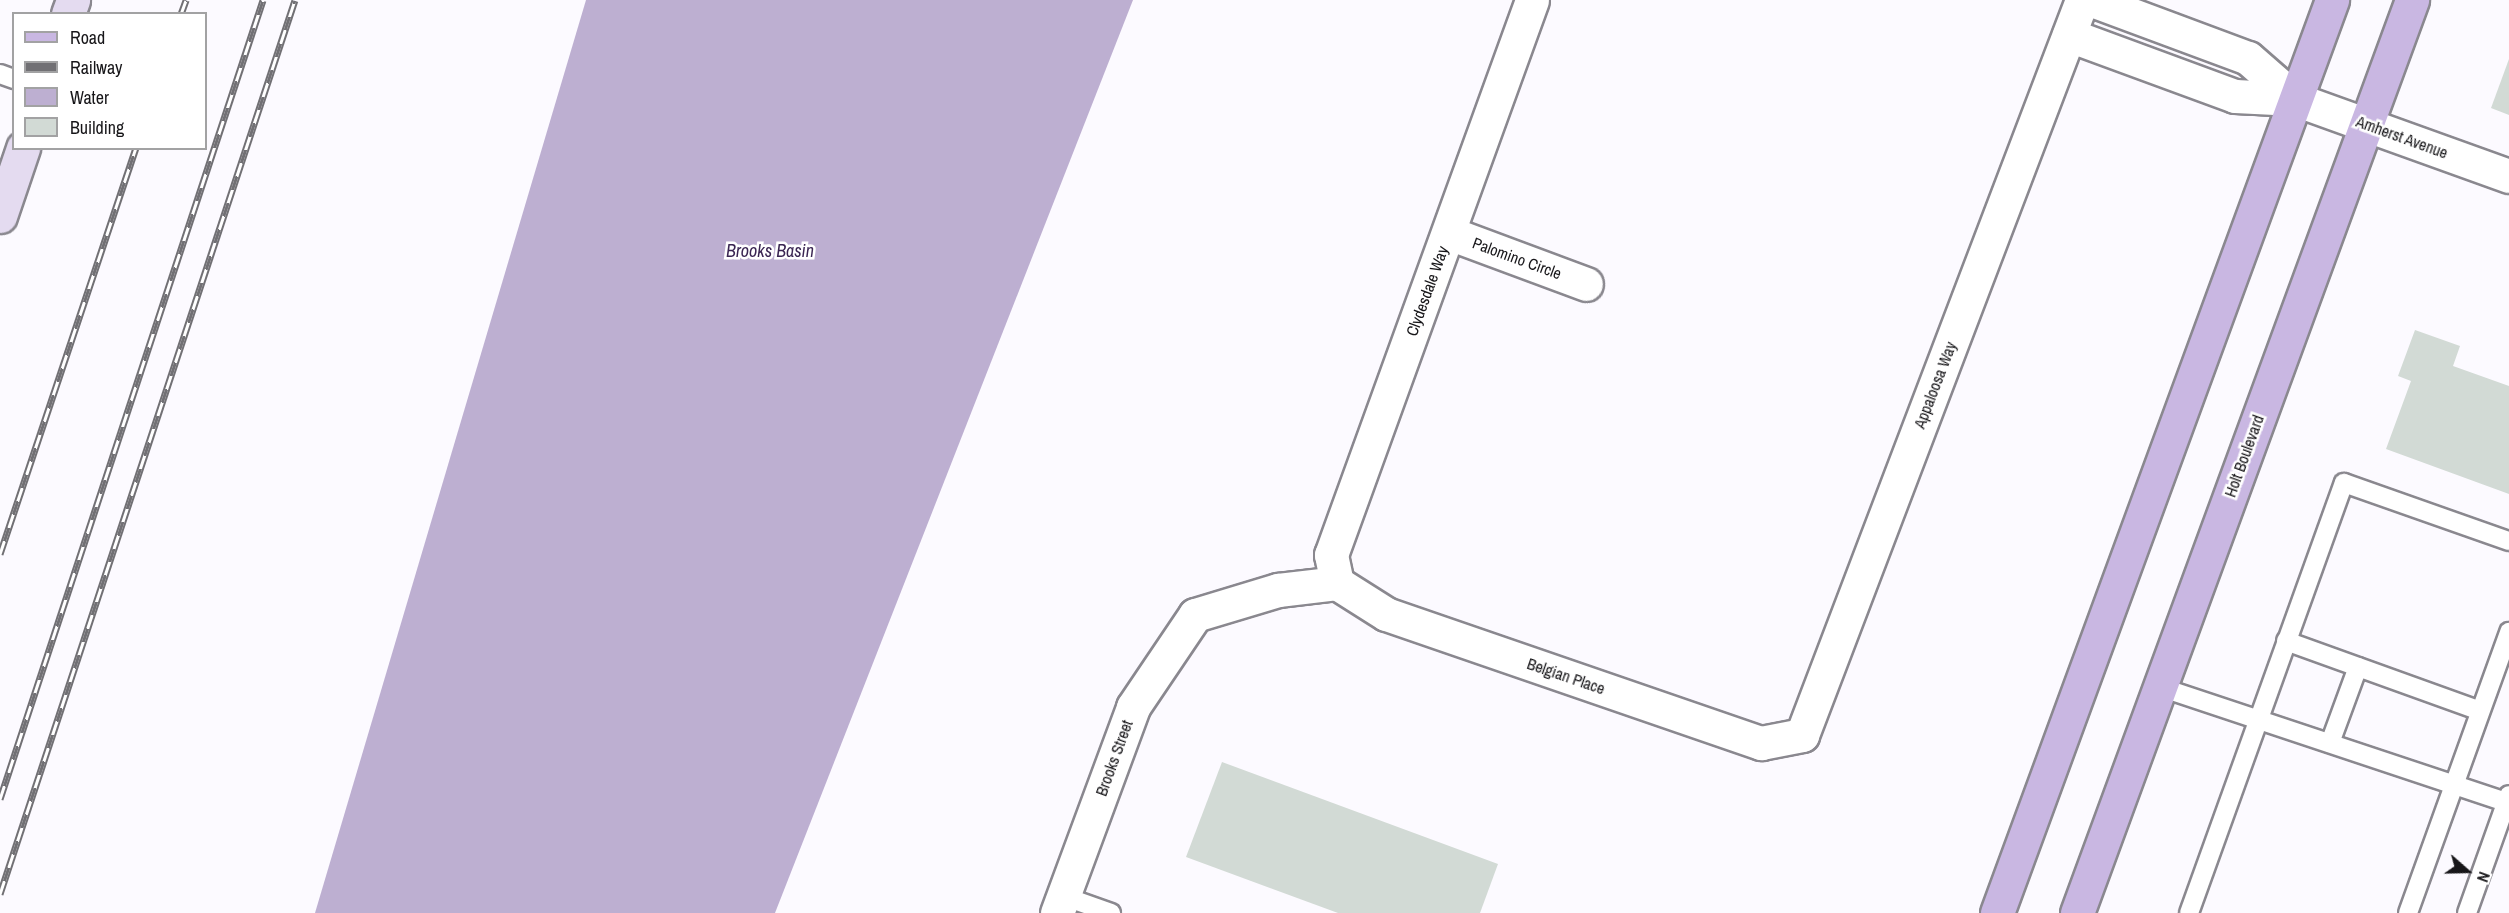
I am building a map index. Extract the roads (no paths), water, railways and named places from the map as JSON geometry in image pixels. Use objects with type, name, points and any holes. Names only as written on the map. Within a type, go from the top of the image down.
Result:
[{"type":"main road","points":[[1997,913],[2332,0]]},
{"type":"main road","name":"Holt Boulevard","points":[[2077,913],[2412,0]]},
{"type":"street","name":"Clydesdale Way","points":[[1337,583],[1331,555],[1532,0]]},
{"type":"street","name":"Appaloosa Way","points":[[1802,735],[2082,0]]},
{"type":"street","points":[[2092,0],[2248,58],[2295,99]]},
{"type":"street","points":[[2069,35],[2235,96],[2295,99]]},
{"type":"street","name":"Amherst Avenue","points":[[2295,99],[2509,176]]},
{"type":"street","points":[[0,216],[22,150]]},
{"type":"street","name":"Palomino Circle","points":[[1449,233],[1586,284]]},
{"type":"street","name":"Belgian Place","points":[[1337,583],[1386,614],[1761,743],[1802,735]]},
{"type":"street","name":"Brooks Street","points":[[1060,904],[1133,707],[1195,615],[1278,590],[1337,583]]},
{"type":"lane","points":[[2189,913],[2257,719],[2344,483],[2509,541]]},
{"type":"lane","points":[[2408,913],[2509,632]]},
{"type":"lane","points":[[2286,641],[2480,711]]},
{"type":"lane","points":[[2330,743],[2358,667]]},
{"type":"lane","points":[[2160,687],[2454,785],[2508,800],[2467,913]]},
{"type":"lane","points":[[1060,904],[1111,913]]},
{"type":"water","name":"Brooks Basin","points":[[586,0],[1133,0],[775,913],[315,913]]},
{"type":"railway","points":[[182,12],[186,0]]},
{"type":"railway","points":[[0,799],[263,0]]},
{"type":"railway","points":[[0,894],[295,0]]},
{"type":"railway","points":[[0,554],[135,150]]}]
